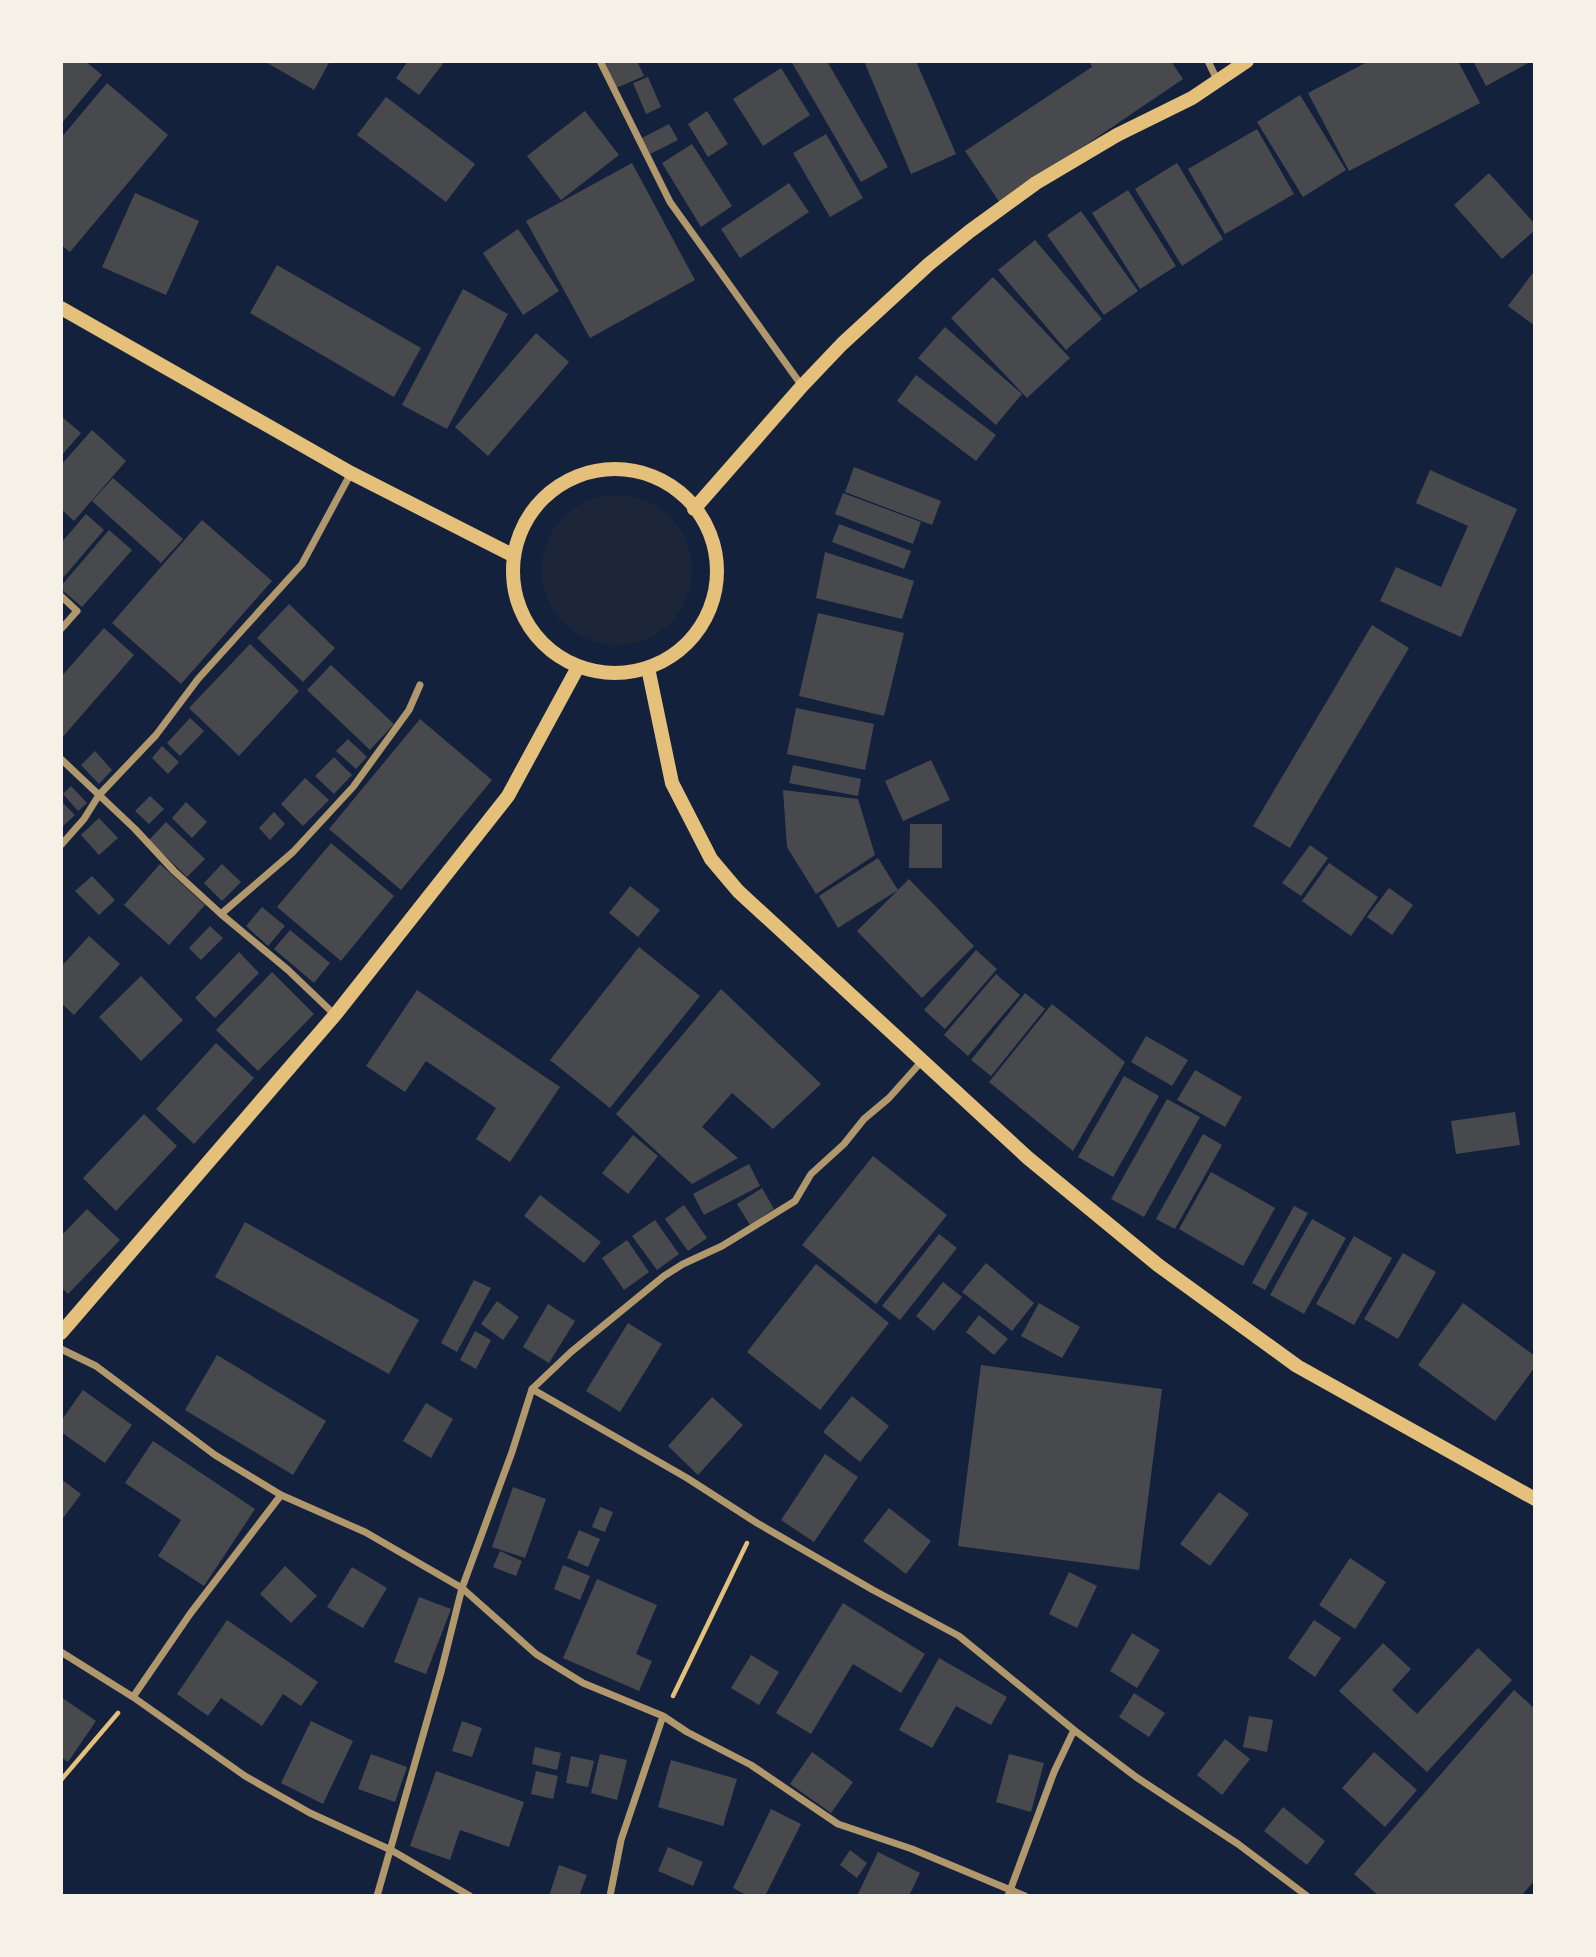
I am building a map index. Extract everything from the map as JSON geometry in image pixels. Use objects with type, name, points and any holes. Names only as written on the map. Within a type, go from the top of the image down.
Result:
[{"type":"main road","points":[[694,509],[842,344],[970,231],[1036,183],[1117,135],[1192,98],[1247,61]]},
{"type":"main road","points":[[61,308],[351,473],[514,556]]},
{"type":"main road","points":[[628,469],[658,477],[684,495],[694,509],[706,524],[716,557],[715,593],[702,625],[678,652],[648,668],[612,673],[578,667],[548,649],[526,621],[514,588],[514,556],[523,526],[541,499],[566,480],[597,470],[628,469]]},
{"type":"main road","points":[[61,1333],[335,1015],[508,796],[578,667]]},
{"type":"main road","points":[[648,668],[671,783],[711,859],[738,891],[1028,1158],[1158,1265],[1297,1366],[1535,1499]]},
{"type":"street","points":[[600,61],[670,202],[802,386]]},
{"type":"street","points":[[1208,61],[1218,82]]},
{"type":"street","points":[[61,845],[84,819],[99,795],[156,735],[198,679],[302,564],[351,473]]},
{"type":"street","points":[[61,596],[77,611],[61,629]]},
{"type":"street","points":[[222,914],[293,852],[353,787],[409,710],[420,685]]},
{"type":"street","points":[[61,759],[135,829],[174,871],[288,970],[335,1015]]},
{"type":"street","points":[[377,1896],[441,1672],[461,1588],[533,1389],[571,1352],[664,1276],[722,1246],[795,1201],[811,1174],[844,1144],[864,1119],[889,1098],[922,1061]]},
{"type":"street","points":[[61,1349],[96,1366],[215,1455],[281,1495],[365,1532],[461,1588],[536,1654],[583,1683],[663,1716],[687,1732],[751,1765],[838,1824],[912,1849],[1009,1893],[1025,1896]]},
{"type":"street","points":[[533,1389],[687,1478],[757,1523],[959,1636],[1073,1730],[1136,1777],[1238,1844],[1307,1896]]},
{"type":"street","points":[[132,1697],[190,1614],[281,1495]]},
{"type":"street","points":[[61,1652],[132,1697],[245,1776],[310,1813],[391,1850],[470,1896]]},
{"type":"street","points":[[610,1896],[621,1840],[663,1716]]},
{"type":"street","points":[[1009,1893],[1054,1772],[1073,1730]]},
{"type":"path","points":[[663,1716],[757,1523]]},
{"type":"path","points":[[61,1780],[132,1697]]},
{"type":"shaded area","points":[[617,495],[646,501],[670,517],[686,541],[692,570],[686,599],[670,623],[646,639],[617,645],[588,639],[564,623],[548,599],[542,570],[548,541],[564,517],[588,501]]},
{"type":"building","points":[[61,61],[85,61],[102,75],[61,124]]},
{"type":"building","points":[[264,61],[330,61],[314,90]]},
{"type":"building","points":[[408,61],[445,61],[419,95],[396,78]]},
{"type":"building","points":[[604,61],[637,61],[644,76],[616,88]]},
{"type":"building","points":[[791,61],[827,61],[888,167],[861,182]]},
{"type":"building","points":[[864,61],[916,61],[956,154],[911,174]]},
{"type":"building","points":[[1089,61],[1171,61],[1183,79],[1000,203],[965,151],[1092,67]]},
{"type":"building","points":[[1369,61],[1458,61],[1480,103],[1349,171],[1308,93]]},
{"type":"building","points":[[1473,61],[1532,61],[1486,86]]},
{"type":"building","points":[[781,68],[810,115],[763,146],[733,99]]},
{"type":"building","points":[[648,77],[661,107],[646,114],[633,83]]},
{"type":"building","points":[[107,83],[168,135],[70,252],[61,245],[61,138]]},
{"type":"building","points":[[1300,95],[1346,170],[1303,197],[1257,122]]},
{"type":"building","points":[[386,97],[475,164],[446,202],[357,135]]},
{"type":"building","points":[[585,111],[619,155],[561,200],[527,156]]},
{"type":"building","points":[[707,111],[728,144],[708,157],[688,124]]},
{"type":"building","points":[[669,124],[678,140],[650,154],[642,138]]},
{"type":"building","points":[[1257,129],[1294,194],[1225,234],[1188,169]]},
{"type":"building","points":[[826,134],[863,198],[830,217],[793,153]]},
{"type":"building","points":[[692,144],[732,206],[701,227],[662,163]]},
{"type":"building","points":[[632,163],[695,280],[590,338],[526,221]]},
{"type":"building","points":[[1177,163],[1223,239],[1182,266],[1135,189]]},
{"type":"building","points":[[1489,173],[1535,224],[1535,230],[1502,259],[1454,205]]},
{"type":"building","points":[[789,183],[809,212],[740,258],[721,229]]},
{"type":"building","points":[[1128,190],[1176,266],[1140,289],[1092,213]]},
{"type":"building","points":[[135,193],[199,221],[166,295],[102,267]]},
{"type":"building","points":[[1081,211],[1138,291],[1104,315],[1047,235]]},
{"type":"building","points":[[518,229],[559,291],[523,315],[483,253]]},
{"type":"building","points":[[1035,240],[1102,319],[1066,350],[998,270]]},
{"type":"building","points":[[277,265],[421,348],[394,397],[250,313]]},
{"type":"building","points":[[1535,270],[1535,326],[1508,306]]},
{"type":"building","points":[[993,277],[1070,358],[1027,398],[951,318]]},
{"type":"building","points":[[463,289],[508,314],[447,429],[402,405]]},
{"type":"building","points":[[945,327],[1022,394],[996,425],[918,358]]},
{"type":"building","points":[[536,333],[569,362],[488,456],[455,427]]},
{"type":"building","points":[[916,375],[996,435],[976,461],[897,401]]},
{"type":"building","points":[[61,416],[81,433],[61,456]]},
{"type":"building","points":[[92,430],[126,461],[74,521],[61,509],[61,465]]},
{"type":"building","points":[[854,467],[941,501],[932,525],[845,492]]},
{"type":"building","points":[[1430,470],[1517,509],[1461,637],[1380,601],[1396,567],[1441,587],[1468,526],[1416,503]]},
{"type":"building","points":[[113,478],[183,539],[161,563],[92,501]]},
{"type":"building","points":[[843,493],[921,522],[913,544],[835,514]]},
{"type":"building","points":[[86,514],[104,530],[61,580],[61,543]]},
{"type":"building","points":[[202,520],[272,581],[181,684],[112,623]]},
{"type":"building","points":[[839,524],[911,551],[904,569],[832,542]]},
{"type":"building","points":[[109,530],[132,550],[82,607],[61,589],[61,586]]},
{"type":"building","points":[[825,552],[914,581],[902,619],[816,598]]},
{"type":"building","points":[[289,604],[335,648],[303,682],[257,638]]},
{"type":"building","points":[[818,613],[904,633],[884,716],[799,696]]},
{"type":"building","points":[[1372,625],[1409,648],[1290,848],[1253,826]]},
{"type":"building","points":[[104,628],[134,655],[61,739],[61,677]]},
{"type":"building","points":[[250,644],[299,691],[239,756],[189,708]]},
{"type":"building","points":[[331,665],[394,724],[370,750],[307,690]]},
{"type":"building","points":[[796,708],[874,724],[865,770],[787,754]]},
{"type":"building","points":[[190,718],[204,731],[180,756],[167,743]]},
{"type":"building","points":[[420,719],[492,780],[401,890],[329,829]]},
{"type":"building","points":[[348,739],[367,757],[356,769],[336,751]]},
{"type":"building","points":[[162,746],[179,762],[168,774],[152,758]]},
{"type":"building","points":[[95,751],[112,770],[99,784],[81,765]]},
{"type":"building","points":[[334,757],[352,775],[334,794],[315,776]]},
{"type":"building","points":[[931,760],[950,800],[903,821],[885,781]]},
{"type":"building","points":[[793,765],[861,779],[858,796],[789,783]]},
{"type":"building","points":[[305,778],[329,800],[303,826],[281,804]]},
{"type":"building","points":[[71,786],[87,803],[78,811],[63,794]]},
{"type":"building","points":[[783,790],[858,799],[875,855],[816,894],[787,847]]},
{"type":"building","points":[[150,796],[164,809],[149,824],[135,811]]},
{"type":"building","points":[[61,801],[75,815],[61,828]]},
{"type":"building","points":[[186,802],[207,822],[192,838],[172,818]]},
{"type":"building","points":[[274,812],[285,824],[270,840],[259,828]]},
{"type":"building","points":[[99,818],[118,838],[99,855],[81,835]]},
{"type":"building","points":[[166,822],[205,859],[187,877],[149,840]]},
{"type":"building","points":[[910,824],[942,824],[942,868],[909,868]]},
{"type":"building","points":[[331,843],[394,896],[341,961],[277,907]]},
{"type":"building","points":[[1310,845],[1328,858],[1301,896],[1282,883]]},
{"type":"building","points":[[878,858],[898,890],[838,928],[819,896]]},
{"type":"building","points":[[1329,863],[1378,897],[1351,936],[1302,901]]},
{"type":"building","points":[[160,864],[205,905],[169,945],[124,905]]},
{"type":"building","points":[[222,864],[241,882],[222,901],[204,883]]},
{"type":"building","points":[[92,876],[115,900],[99,915],[75,891]]},
{"type":"building","points":[[909,879],[974,946],[922,998],[857,931]]},
{"type":"building","points":[[630,886],[660,910],[638,937],[609,913]]},
{"type":"building","points":[[1389,888],[1413,905],[1392,935],[1367,917]]},
{"type":"building","points":[[262,907],[285,926],[268,946],[246,926]]},
{"type":"building","points":[[210,926],[223,938],[201,960],[189,948]]},
{"type":"building","points":[[290,930],[330,963],[314,983],[274,949]]},
{"type":"building","points":[[89,936],[120,964],[74,1015],[61,1003],[61,967]]},
{"type":"building","points":[[639,947],[700,996],[610,1108],[550,1060]]},
{"type":"building","points":[[976,950],[997,969],[945,1029],[924,1010]]},
{"type":"building","points":[[239,952],[259,973],[215,1018],[195,998]]},
{"type":"building","points":[[272,972],[314,1014],[258,1071],[216,1030]]},
{"type":"building","points":[[996,974],[1020,995],[968,1056],[944,1035]]},
{"type":"building","points":[[141,976],[183,1020],[141,1061],[99,1017]]},
{"type":"building","points":[[721,989],[821,1084],[773,1129],[732,1093],[702,1127],[738,1158],[692,1184],[616,1114]]},
{"type":"building","points":[[417,990],[560,1087],[510,1162],[476,1139],[496,1108],[426,1061],[405,1092],[366,1066]]},
{"type":"building","points":[[1025,993],[1045,1009],[991,1076],[971,1060]]},
{"type":"building","points":[[1052,1004],[1125,1062],[1073,1151],[989,1082]]},
{"type":"building","points":[[1146,1036],[1188,1060],[1172,1086],[1131,1062]]},
{"type":"building","points":[[216,1043],[254,1078],[194,1144],[156,1109]]},
{"type":"building","points":[[1195,1070],[1242,1097],[1225,1127],[1177,1100]]},
{"type":"building","points":[[1124,1076],[1159,1096],[1113,1177],[1078,1157]]},
{"type":"building","points":[[1167,1099],[1200,1117],[1144,1217],[1111,1199]]},
{"type":"building","points":[[1515,1112],[1520,1145],[1456,1154],[1451,1121]]},
{"type":"building","points":[[144,1114],[177,1146],[116,1211],[83,1178]]},
{"type":"building","points":[[1203,1134],[1222,1145],[1175,1229],[1156,1219]]},
{"type":"building","points":[[633,1135],[658,1156],[628,1194],[602,1173]]},
{"type":"building","points":[[873,1156],[947,1215],[876,1304],[802,1245]]},
{"type":"building","points":[[749,1164],[760,1186],[704,1215],[693,1194]]},
{"type":"building","points":[[1211,1172],[1275,1208],[1243,1266],[1179,1229]]},
{"type":"building","points":[[762,1188],[774,1209],[750,1225],[737,1204]]},
{"type":"building","points":[[540,1195],[601,1242],[584,1263],[524,1216]]},
{"type":"building","points":[[684,1205],[707,1238],[688,1251],[665,1219]]},
{"type":"building","points":[[1294,1206],[1308,1213],[1265,1290],[1252,1283]]},
{"type":"building","points":[[87,1209],[120,1240],[68,1294],[61,1287],[61,1236]]},
{"type":"building","points":[[1312,1219],[1346,1238],[1304,1314],[1270,1295]]},
{"type":"building","points":[[655,1220],[679,1254],[657,1270],[632,1236]]},
{"type":"building","points":[[245,1222],[419,1320],[389,1374],[215,1277]]},
{"type":"building","points":[[939,1234],[957,1248],[900,1320],[882,1306]]},
{"type":"building","points":[[1354,1236],[1392,1258],[1354,1325],[1316,1304]]},
{"type":"building","points":[[627,1240],[649,1272],[624,1290],[602,1258]]},
{"type":"building","points":[[1403,1253],[1436,1272],[1398,1339],[1364,1319]]},
{"type":"building","points":[[986,1263],[1034,1303],[1012,1331],[962,1292]]},
{"type":"building","points":[[816,1264],[889,1323],[820,1410],[747,1352]]},
{"type":"building","points":[[474,1280],[491,1288],[457,1352],[441,1343]]},
{"type":"building","points":[[943,1282],[962,1297],[934,1331],[916,1316]]},
{"type":"building","points":[[497,1301],[519,1317],[503,1340],[481,1324]]},
{"type":"building","points":[[1039,1303],[1080,1327],[1062,1358],[1021,1336]]},
{"type":"building","points":[[1463,1303],[1535,1356],[1535,1367],[1495,1421],[1418,1365]]},
{"type":"building","points":[[548,1304],[575,1321],[549,1363],[523,1347]]},
{"type":"building","points":[[979,1315],[1008,1339],[994,1355],[966,1332]]},
{"type":"building","points":[[628,1323],[662,1344],[620,1412],[586,1391]]},
{"type":"building","points":[[475,1331],[491,1340],[476,1369],[460,1360]]},
{"type":"building","points":[[217,1355],[326,1421],[293,1475],[185,1410]]},
{"type":"building","points":[[981,1365],[1162,1389],[1139,1570],[958,1546]]},
{"type":"building","points":[[83,1390],[132,1425],[105,1463],[61,1432],[61,1421]]},
{"type":"building","points":[[852,1396],[889,1426],[860,1462],[823,1432]]},
{"type":"building","points":[[712,1397],[743,1425],[698,1475],[668,1446]]},
{"type":"building","points":[[426,1403],[453,1419],[431,1458],[403,1441]]},
{"type":"building","points":[[153,1441],[255,1509],[204,1586],[158,1556],[181,1520],[125,1483]]},
{"type":"building","points":[[825,1454],[858,1477],[814,1542],[781,1520]]},
{"type":"building","points":[[61,1479],[81,1494],[61,1521]]},
{"type":"building","points":[[513,1487],[546,1499],[525,1558],[492,1547]]},
{"type":"building","points":[[1219,1492],[1249,1514],[1210,1566],[1180,1544]]},
{"type":"building","points":[[600,1507],[613,1512],[605,1532],[592,1527]]},
{"type":"building","points":[[889,1508],[931,1541],[906,1574],[863,1541]]},
{"type":"building","points":[[579,1530],[600,1539],[588,1567],[567,1558]]},
{"type":"building","points":[[500,1551],[522,1561],[516,1576],[493,1567]]},
{"type":"building","points":[[1350,1558],[1386,1582],[1355,1629],[1319,1605]]},
{"type":"building","points":[[563,1565],[590,1576],[580,1600],[554,1589]]},
{"type":"building","points":[[285,1566],[317,1596],[291,1623],[260,1594]]},
{"type":"building","points":[[352,1567],[387,1588],[363,1628],[327,1607]]},
{"type":"building","points":[[1069,1572],[1097,1586],[1077,1628],[1049,1614]]},
{"type":"building","points":[[597,1579],[657,1605],[636,1654],[652,1661],[639,1691],[563,1658]]},
{"type":"building","points":[[419,1597],[451,1609],[426,1674],[394,1662]]},
{"type":"building","points":[[843,1603],[925,1654],[901,1693],[853,1664],[811,1734],[776,1713]]},
{"type":"building","points":[[227,1620],[318,1682],[301,1706],[283,1694],[262,1726],[221,1698],[208,1716],[177,1694]]},
{"type":"building","points":[[1314,1620],[1341,1638],[1315,1677],[1288,1658]]},
{"type":"building","points":[[1132,1633],[1160,1650],[1137,1688],[1110,1671]]},
{"type":"building","points":[[1383,1643],[1411,1669],[1392,1690],[1417,1714],[1478,1648],[1512,1680],[1427,1772],[1339,1691]]},
{"type":"building","points":[[751,1655],[779,1672],[759,1705],[731,1688]]},
{"type":"building","points":[[939,1658],[1007,1697],[991,1725],[956,1706],[932,1748],[899,1730]]},
{"type":"building","points":[[1514,1690],[1535,1709],[1535,1880],[1521,1896],[1379,1896],[1354,1874]]},
{"type":"building","points":[[1134,1693],[1165,1713],[1149,1737],[1119,1717]]},
{"type":"building","points":[[61,1697],[96,1721],[68,1762],[61,1757]]},
{"type":"building","points":[[1249,1716],[1273,1720],[1267,1752],[1243,1747]]},
{"type":"building","points":[[311,1721],[353,1741],[323,1804],[281,1783]]},
{"type":"building","points":[[462,1721],[482,1728],[472,1757],[452,1751]]},
{"type":"building","points":[[1225,1739],[1250,1759],[1222,1795],[1197,1775]]},
{"type":"building","points":[[535,1747],[561,1753],[557,1770],[532,1764]]},
{"type":"building","points":[[812,1752],[853,1782],[831,1813],[790,1784]]},
{"type":"building","points":[[1374,1752],[1417,1790],[1385,1827],[1342,1788]]},
{"type":"building","points":[[371,1754],[407,1767],[395,1802],[358,1789]]},
{"type":"building","points":[[600,1754],[627,1760],[617,1800],[591,1793]]},
{"type":"building","points":[[1009,1754],[1044,1763],[1031,1812],[996,1802]]},
{"type":"building","points":[[571,1756],[594,1761],[588,1787],[566,1783]]},
{"type":"building","points":[[671,1760],[737,1779],[723,1826],[658,1807]]},
{"type":"building","points":[[436,1771],[524,1802],[509,1847],[460,1830],[450,1860],[410,1846]]},
{"type":"building","points":[[536,1771],[558,1776],[553,1799],[531,1794]]},
{"type":"building","points":[[1283,1807],[1325,1841],[1307,1865],[1264,1831]]},
{"type":"building","points":[[771,1809],[801,1824],[765,1896],[748,1896],[733,1888]]},
{"type":"building","points":[[668,1847],[703,1862],[693,1886],[658,1871]]},
{"type":"building","points":[[850,1850],[867,1863],[857,1878],[840,1865]]},
{"type":"building","points":[[878,1852],[920,1873],[909,1896],[857,1896]]},
{"type":"building","points":[[559,1865],[587,1875],[579,1896],[549,1896]]}]
